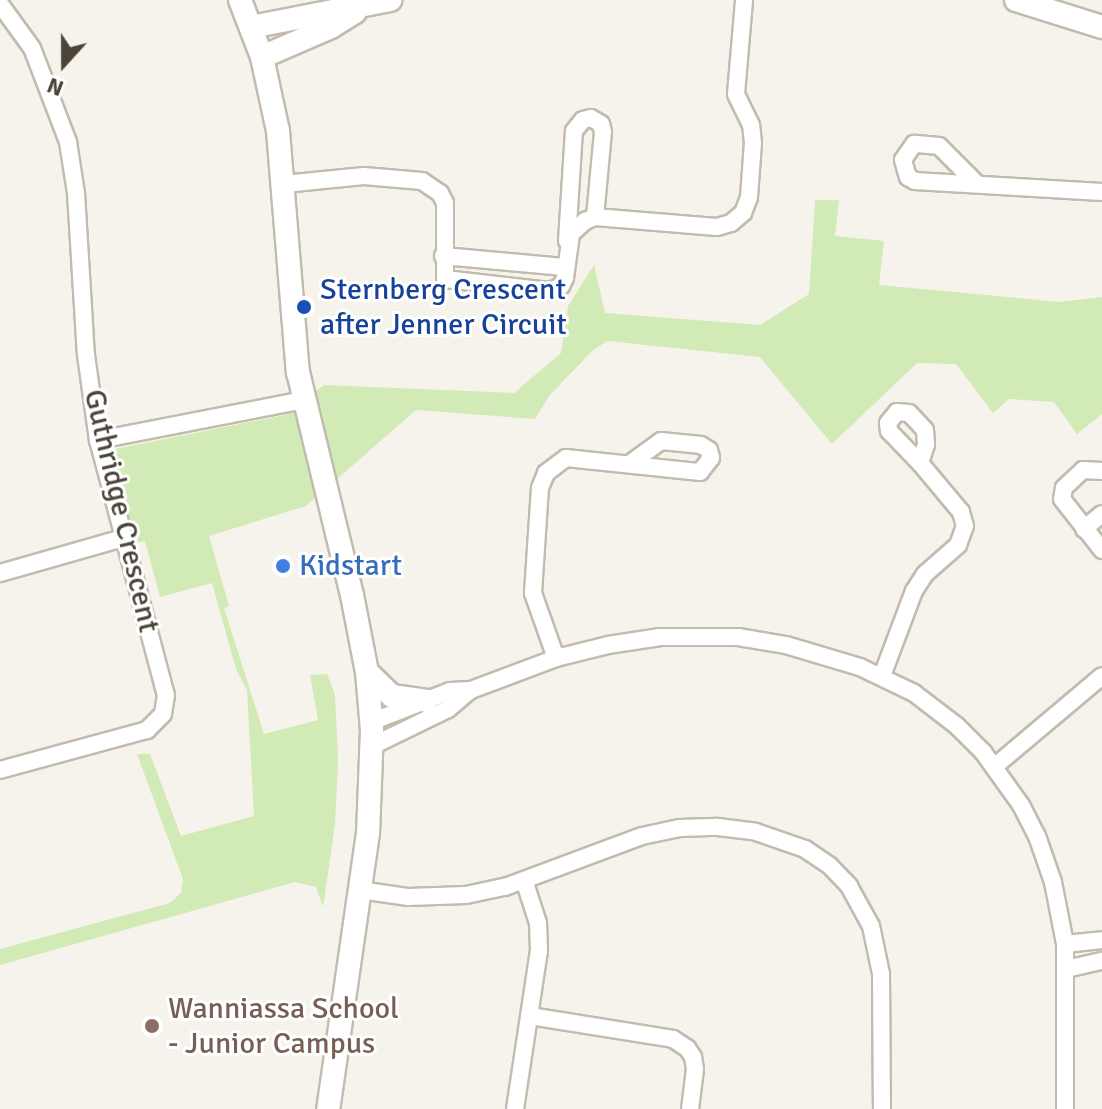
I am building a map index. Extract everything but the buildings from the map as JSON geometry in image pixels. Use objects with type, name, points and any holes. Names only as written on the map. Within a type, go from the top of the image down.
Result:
[{"type":"street","points":[[240,0],[262,57],[278,131],[292,313],[303,400],[367,672],[371,722],[368,833],[328,1109]]},
{"type":"street","points":[[251,27],[323,12],[360,9],[390,0]]},
{"type":"street","points":[[567,247],[577,227],[595,217],[717,227],[731,223],[743,213],[749,197],[753,143],[751,125],[736,94],[744,0]]},
{"type":"street","points":[[1016,0],[1102,27]]},
{"type":"street","name":"Guthridge Crescent","points":[[0,4],[32,48],[68,142],[76,193],[86,355],[98,440],[166,695],[163,714],[147,730],[0,770]]},
{"type":"street","points":[[262,57],[331,27],[360,9]]},
{"type":"street","points":[[284,184],[364,176],[422,181],[432,185],[440,193],[447,216],[443,275],[450,282],[551,291],[561,286],[565,267],[574,131],[583,120],[591,118],[601,124],[603,132],[595,217]]},
{"type":"street","points":[[975,182],[1102,192]]},
{"type":"street","points":[[443,256],[565,267]]},
{"type":"street","points":[[98,440],[303,400]]},
{"type":"street","points":[[556,658],[533,593],[540,488],[546,473],[566,458],[631,463]]},
{"type":"street","points":[[882,676],[914,591],[925,574],[958,545],[964,534],[961,512],[920,463]]},
{"type":"street","points":[[1102,471],[1083,470],[1064,488],[1062,499],[1102,550]]},
{"type":"street","points":[[1084,529],[1102,514]]},
{"type":"street","points":[[0,573],[123,538]]},
{"type":"street","points":[[371,722],[450,691],[471,690],[556,658],[608,645],[660,637],[738,637],[791,646],[882,676],[938,710],[994,767],[1037,836],[1053,882],[1065,944],[1065,1109]]},
{"type":"street","points":[[367,672],[392,696],[426,701]]},
{"type":"street","points":[[994,767],[1102,676]]},
{"type":"street","points":[[372,746],[448,709],[471,690]]},
{"type":"street","points":[[360,890],[427,898],[466,895],[524,880],[642,836],[680,828],[718,827],[756,832],[805,849],[829,865],[849,886],[871,926],[881,974],[882,1109]]},
{"type":"street","points":[[515,1109],[539,951],[538,923],[524,880]]},
{"type":"street","points":[[1065,944],[1102,940]]},
{"type":"street","points":[[1066,969],[1102,961]]},
{"type":"street","points":[[530,1016],[673,1039],[687,1048],[693,1057],[695,1069],[690,1109]]},
{"type":"green space","points":[[815,200],[839,200],[835,236],[884,241],[879,285],[1060,302],[1102,297],[1102,414],[1077,434],[1054,402],[1009,399],[993,413],[956,364],[917,363],[832,444],[760,357],[607,341],[592,351],[549,396],[535,419],[416,410],[306,506],[209,536],[229,606],[224,608],[264,734],[318,720],[310,675],[327,674],[335,695],[338,760],[335,825],[323,907],[316,887],[295,882],[0,965],[0,949],[170,903],[181,893],[183,879],[137,754],[150,754],[181,836],[254,816],[247,690],[236,669],[212,583],[160,597],[145,541],[129,544],[110,450],[285,415],[324,385],[514,393],[561,353],[568,306],[594,265],[605,313],[760,325],[809,294]]},
{"type":"place","name":"Sternberg Crescent after Jenner Circuit","points":[[304,307]]},
{"type":"place","name":"Kidstart","points":[[283,566]]},
{"type":"place","name":"Wanniassa School - Junior Campus","points":[[152,1026]]}]
